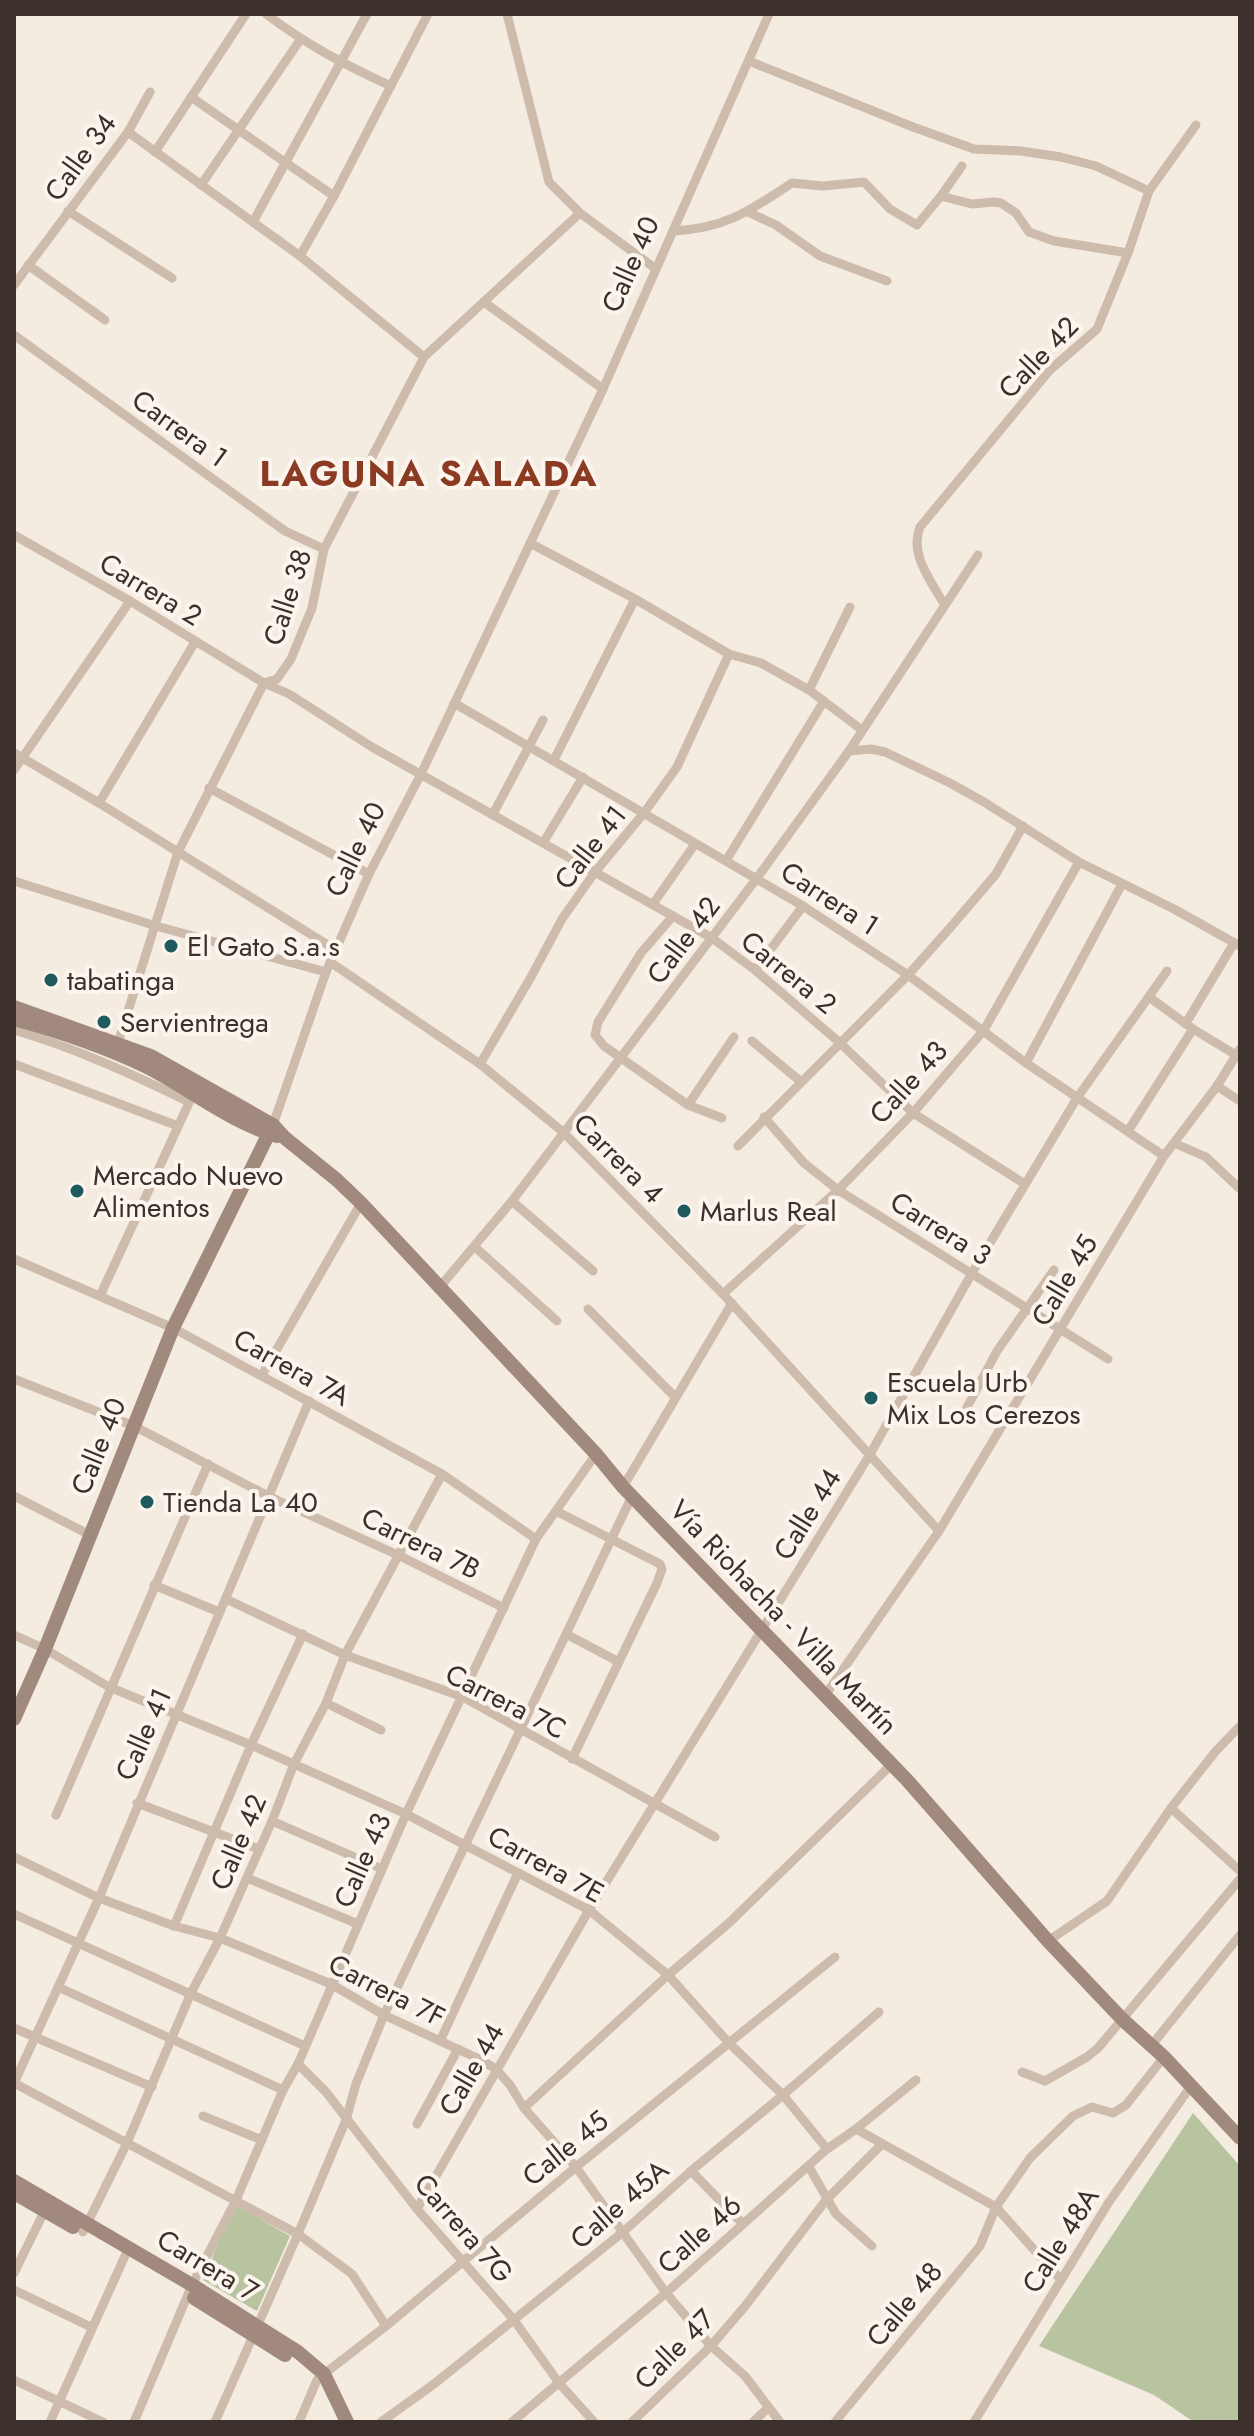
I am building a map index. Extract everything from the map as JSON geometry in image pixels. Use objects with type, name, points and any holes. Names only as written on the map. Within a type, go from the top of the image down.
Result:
[{"type":"main road","points":[[14,1007],[151,1056],[194,1092]]},
{"type":"main road","points":[[14,1019],[115,1053],[270,1129]]},
{"type":"main road","name":"Vía Riohacha - Villa Martín","points":[[270,1129],[337,1180],[361,1203],[628,1491],[907,1780],[1048,1941],[1240,2138]]},
{"type":"main road","name":"Calle 40","points":[[14,1719],[173,1328],[270,1129]]},
{"type":"main road","name":"Carrera 7","points":[[14,2181],[47,2206],[256,2331],[292,2360],[320,2377],[347,2422]]},
{"type":"main road","name":"Carrera 7","points":[[14,2193],[47,2206]]},
{"type":"main road","name":"Carrera 7","points":[[320,2377],[337,2422]]},
{"type":"street","points":[[155,152],[246,14]]},
{"type":"street","points":[[266,14],[300,40],[340,63],[391,86]]},
{"type":"street","points":[[253,222],[367,14]]},
{"type":"street","points":[[300,256],[428,14]]},
{"type":"street","points":[[507,14],[549,182],[580,213],[656,269]]},
{"type":"street","name":"Calle 40","points":[[270,1129],[328,967],[369,874],[421,774],[603,389],[769,14]]},
{"type":"street","points":[[201,185],[300,40]]},
{"type":"street","points":[[749,61],[974,149],[1061,157],[1096,166],[1149,191]]},
{"type":"street","name":"Calle 34","points":[[14,285],[128,132],[150,92]]},
{"type":"street","points":[[191,97],[334,196]]},
{"type":"street","name":"Calle 42","points":[[944,604],[917,555],[920,527],[1050,370],[1097,329],[1149,191],[1196,125]]},
{"type":"street","points":[[128,132],[300,256],[424,357]]},
{"type":"street","points":[[673,231],[699,230],[748,212],[792,183],[823,186],[859,181],[868,185],[890,209],[917,225],[962,166]]},
{"type":"street","points":[[941,196],[972,204],[1001,203],[1016,213],[1029,232],[1054,241],[1128,253]]},
{"type":"street","points":[[68,211],[172,278]]},
{"type":"street","points":[[748,212],[776,225],[820,256],[887,281]]},
{"type":"street","name":"Calle 38","points":[[118,1043],[178,852],[264,683],[277,679],[291,659],[312,608],[324,549],[424,357],[580,213]]},
{"type":"street","points":[[28,265],[105,320]]},
{"type":"street","points":[[484,302],[603,389]]},
{"type":"street","name":"Carrera 1","points":[[14,335],[285,531],[324,549]]},
{"type":"street","name":"Carrera 2","points":[[14,535],[264,683],[289,694],[364,742],[712,938],[755,970],[839,1042],[913,1113],[1025,1184]]},
{"type":"street","points":[[530,543],[729,654],[761,663],[809,690],[862,730]]},
{"type":"street","name":"Calle 42","points":[[439,1288],[512,1201],[757,878],[849,751],[978,555]]},
{"type":"street","points":[[554,760],[635,599]]},
{"type":"street","points":[[14,770],[18,756],[130,601]]},
{"type":"street","points":[[809,690],[850,607]]},
{"type":"street","points":[[99,803],[195,642]]},
{"type":"street","name":"Calle 41","points":[[480,1064],[562,919],[677,767],[729,654]]},
{"type":"street","points":[[727,859],[824,701]]},
{"type":"street","name":"Carrera 1","points":[[454,703],[695,844],[727,859],[803,906],[908,975],[1026,1063],[1164,1156]]},
{"type":"street","points":[[493,814],[543,720]]},
{"type":"street","points":[[849,751],[871,749],[885,752],[948,782],[1079,862],[1237,944],[1128,1131]]},
{"type":"street","points":[[18,756],[336,950]]},
{"type":"street","points":[[543,843],[583,777]]},
{"type":"street","points":[[209,788],[369,874]]},
{"type":"street","points":[[738,1146],[908,975],[996,874],[1023,826]]},
{"type":"street","points":[[653,904],[695,844]]},
{"type":"street","name":"Calle 43","points":[[723,1294],[838,1190],[913,1113],[984,1030],[1079,862]]},
{"type":"street","name":"Carrera 4","points":[[14,881],[156,926],[328,967],[480,1064],[563,1132],[732,1303],[939,1531]]},
{"type":"street","points":[[1026,1063],[1122,884]]},
{"type":"street","points":[[755,970],[803,906]]},
{"type":"street","points":[[673,916],[641,953],[598,1022],[595,1035],[604,1046],[688,1105],[722,1118]]},
{"type":"street","name":"Calle 44","points":[[417,2209],[589,1910],[869,1456],[972,1273],[1077,1098],[1167,971]]},
{"type":"street","points":[[1149,997],[1190,1026],[1238,1052]]},
{"type":"street","points":[[14,1030],[58,1043],[143,1079],[194,1092],[100,1296]]},
{"type":"street","points":[[688,1105],[734,1037]]},
{"type":"street","points":[[752,1041],[800,1081]]},
{"type":"street","name":"Calle 45","points":[[824,1697],[939,1531],[1164,1156],[1217,1086],[1238,1052]]},
{"type":"street","points":[[14,1064],[178,1126]]},
{"type":"street","points":[[1217,1086],[1240,1101]]},
{"type":"street","name":"Carrera 3","points":[[764,1117],[804,1163],[838,1190],[1108,1359]]},
{"type":"street","points":[[1174,1143],[1206,1157],[1240,1189]]},
{"type":"street","points":[[512,1201],[593,1271]]},
{"type":"street","points":[[262,1375],[361,1203]]},
{"type":"street","points":[[475,1247],[557,1321]]},
{"type":"street","name":"Carrera 7A","points":[[14,1259],[173,1328],[262,1375],[442,1474],[536,1539]]},
{"type":"street","points":[[964,1413],[997,1351],[1054,1270]]},
{"type":"street","points":[[215,2422],[346,2120],[356,2084],[384,2015],[611,1538],[628,1491],[675,1397],[732,1303]]},
{"type":"street","points":[[588,1309],[675,1397]]},
{"type":"street","name":"Carrera 7B","points":[[14,1379],[134,1426],[268,1496],[504,1608]]},
{"type":"street","name":"Calle 41","points":[[14,2083],[99,1898],[309,1401]]},
{"type":"street","name":"Calle 43","points":[[191,2290],[236,2200],[283,2090],[298,2064],[406,1814],[536,1539],[596,1454]]},
{"type":"street","points":[[56,1815],[208,1464]]},
{"type":"street","name":"Calle 42","points":[[86,2228],[173,2041],[191,1993],[220,1938],[294,1764],[326,1703],[345,1655],[442,1474]]},
{"type":"street","points":[[14,1496],[90,1535]]},
{"type":"street","points":[[556,1511],[660,1564],[662,1569],[572,1759]]},
{"type":"street","points":[[154,1585],[219,1612]]},
{"type":"street","name":"Carrera 7C","points":[[226,1599],[345,1655],[463,1697],[519,1731],[715,1837]]},
{"type":"street","points":[[174,1926],[251,1745],[303,1634]]},
{"type":"street","points":[[566,1634],[619,1662]]},
{"type":"street","name":"Carrera 7E","points":[[14,1635],[45,1649],[109,1687],[177,1713],[406,1814],[589,1910],[668,1975],[728,2042],[783,2095],[827,2149]]},
{"type":"street","points":[[326,1703],[381,1730]]},
{"type":"street","points":[[1048,1941],[1107,1901],[1171,1808],[1240,1726]]},
{"type":"street","name":"Calle 45","points":[[524,2108],[730,1922],[891,1765]]},
{"type":"street","points":[[137,1803],[259,1849]]},
{"type":"street","points":[[1171,1808],[1240,1871]]},
{"type":"street","points":[[272,1821],[382,1869]]},
{"type":"street","name":"Carrera 7F","points":[[14,1857],[99,1898],[174,1926],[220,1938],[331,1984],[384,2015],[496,2069],[524,2108],[576,2167],[666,2293],[711,2346],[745,2376],[780,2422]]},
{"type":"street","points":[[440,2041],[518,1873]]},
{"type":"street","points":[[247,1878],[358,1924]]},
{"type":"street","points":[[1022,2072],[1045,2081],[1087,2057],[1123,2020],[1240,1879]]},
{"type":"street","points":[[14,1914],[305,2046]]},
{"type":"street","points":[[1151,2046],[1240,1935]]},
{"type":"street","name":"Calle 45","points":[[320,2377],[835,1957]]},
{"type":"street","points":[[58,1987],[283,2090]]},
{"type":"street","name":"Calle 45A","points":[[381,2422],[434,2384],[623,2232],[879,2012]]},
{"type":"street","points":[[14,2028],[152,2087]]},
{"type":"street","points":[[417,2124],[458,2049]]},
{"type":"street","name":"Calle 48","points":[[835,2422],[980,2246],[996,2207],[1030,2158],[1073,2116],[1092,2107],[1113,2113],[1126,2105],[1164,2057]]},
{"type":"street","name":"Carrera 7G","points":[[298,2064],[326,2092],[417,2209],[514,2320],[559,2383],[594,2422]]},
{"type":"street","name":"Calle 46","points":[[512,2422],[666,2293],[827,2149],[916,2080]]},
{"type":"street","points":[[14,2083],[298,2234],[352,2274],[386,2326]]},
{"type":"street","name":"Calle 48A","points":[[974,2422],[1109,2202],[1191,2086]]},
{"type":"street","points":[[203,2116],[262,2140]]},
{"type":"street","points":[[856,2129],[996,2207],[1061,2280]]},
{"type":"street","name":"Calle 47","points":[[632,2422],[711,2346],[826,2200],[882,2144]]},
{"type":"street","points":[[809,2167],[836,2214],[872,2246]]},
{"type":"street","points":[[691,2171],[743,2224]]},
{"type":"street","points":[[14,2273],[47,2206]]},
{"type":"street","points":[[50,2422],[127,2252]]},
{"type":"street","points":[[14,2290],[91,2327]]},
{"type":"street","points":[[134,2422],[191,2290]]},
{"type":"street","points":[[299,2422],[320,2377]]},
{"type":"street","points":[[14,2380],[103,2422]]},
{"type":"street","points":[[753,2422],[768,2408]]},
{"type":"green space","points":[[1193,2113],[1240,2166],[1240,2422],[1194,2422],[1154,2395],[1039,2346]]},
{"type":"green space","points":[[234,2204],[290,2236],[257,2311],[203,2280]]},
{"type":"place","name":"El Gato S.a.s","points":[[171,946]]},
{"type":"place","name":"tabatinga","points":[[51,980]]},
{"type":"place","name":"Servientrega","points":[[104,1022]]},
{"type":"place","name":"Mercado Nuevo Alimentos","points":[[77,1191]]},
{"type":"place","name":"Marlus Real","points":[[684,1211]]},
{"type":"place","name":"Escuela Urb Mix Los Cerezos","points":[[871,1398]]},
{"type":"place","name":"Tienda La 40","points":[[147,1502]]},
{"type":"district","name":"LAGUNA SALADA","points":[[429,473]]}]
